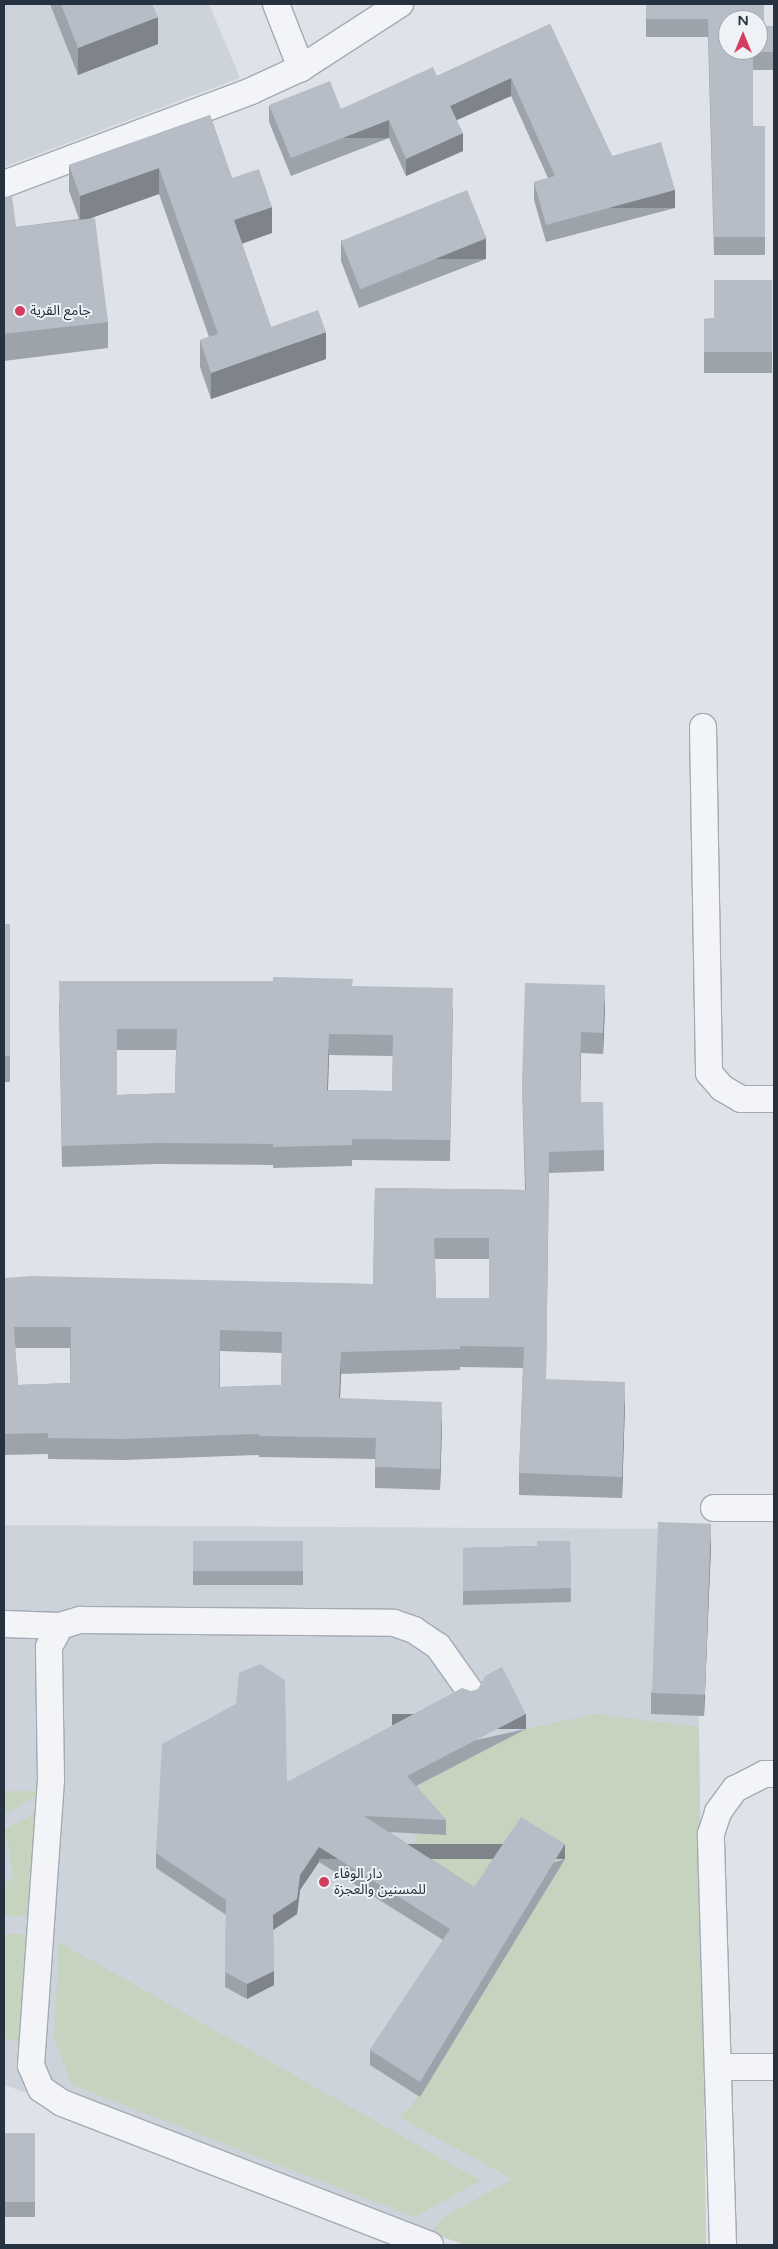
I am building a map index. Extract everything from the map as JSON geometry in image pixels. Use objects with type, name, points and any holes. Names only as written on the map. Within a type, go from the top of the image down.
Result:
[{"type":"street","points":[[276,4],[301,68]]},
{"type":"street","points":[[4,184],[251,91],[301,68],[400,4]]},
{"type":"street","points":[[703,727],[709,1073],[726,1091],[741,1099],[774,1099]]},
{"type":"street","points":[[714,1508],[774,1508]]},
{"type":"street","points":[[4,1624],[60,1626],[80,1620],[394,1623],[414,1630],[438,1646],[470,1691]]},
{"type":"street","points":[[60,1626],[49,1647],[51,1779],[31,2066],[34,2078],[42,2089],[62,2103],[430,2245]]},
{"type":"street","points":[[723,2245],[712,1834],[718,1812],[735,1789],[764,1774],[774,1774]]},
{"type":"street","points":[[718,2067],[774,2067]]},
{"type":"shaded area","points":[[4,4],[209,4],[240,78],[4,167]]},
{"type":"shaded area","points":[[4,1525],[696,1529],[706,2245],[466,2245],[4,2085]]},
{"type":"green space","points":[[595,1714],[699,1727],[706,2245],[466,2245],[430,2233],[445,2216],[513,2179],[400,2118],[425,2089],[565,1859],[474,1901],[407,1859],[418,1834],[412,1788],[526,1729]]},
{"type":"green space","points":[[4,1791],[44,1791],[4,1815]]},
{"type":"green space","points":[[44,1809],[37,1917],[4,1915],[4,1886],[13,1875],[5,1829]]},
{"type":"green space","points":[[4,1934],[36,1935],[32,2043],[4,2039]]},
{"type":"green space","points":[[59,1942],[481,2181],[414,2217],[72,2085],[54,2038]]},
{"type":"building","points":[[61,4],[152,4],[158,17],[78,48]]},
{"type":"building","points":[[646,4],[764,4],[764,10],[718,10],[718,60],[753,60],[753,126],[765,126],[765,237],[714,237],[708,19],[646,19]]},
{"type":"building","points":[[550,24],[612,156],[661,142],[675,190],[546,225],[534,182],[555,176],[511,78],[450,106],[463,133],[406,159],[389,120],[291,158],[269,105],[330,81],[341,109],[433,67],[437,76]]},
{"type":"building","points":[[768,26],[774,26],[774,52],[768,52]]},
{"type":"building","points":[[210,115],[232,178],[259,169],[272,207],[234,220],[271,327],[318,310],[326,332],[211,373],[200,340],[218,334],[159,168],[80,196],[69,165]]},
{"type":"building","points":[[467,190],[486,238],[360,289],[341,241]]},
{"type":"building","points":[[12,196],[16,227],[95,218],[108,322],[4,334],[4,197]]},
{"type":"building","points":[[714,280],[772,280],[772,352],[704,352],[704,319],[714,318]]},
{"type":"building","points":[[4,924],[10,924],[10,1056],[4,1056]]},
{"type":"building","points":[[273,977],[353,979],[352,986],[453,988],[450,1140],[352,1139],[352,1145],[273,1147],[273,1144],[158,1143],[62,1146],[59,981],[273,981]],"holes":[[[117,1029],[177,1029],[175,1093],[117,1095]],[[329,1034],[393,1035],[392,1091],[327,1090]]]},
{"type":"building","points":[[525,983],[605,985],[603,1033],[581,1032],[580,1078],[581,1102],[603,1102],[604,1150],[549,1152],[546,1379],[625,1382],[622,1477],[519,1473],[524,1347],[460,1346],[460,1349],[341,1352],[339,1398],[442,1402],[440,1469],[375,1467],[376,1438],[259,1436],[259,1434],[124,1439],[48,1438],[48,1433],[4,1434],[4,1278],[33,1276],[373,1284],[375,1188],[526,1190],[522,1082]],"holes":[[[434,1238],[489,1238],[489,1298],[436,1298]],[[14,1327],[71,1327],[70,1383],[18,1385]],[[220,1330],[282,1332],[281,1385],[219,1387]]]},
{"type":"building","points":[[658,1522],[711,1524],[705,1695],[652,1693]]},
{"type":"building","points":[[193,1541],[303,1541],[303,1571],[193,1571]]},
{"type":"building","points":[[537,1541],[570,1541],[571,1588],[463,1591],[463,1548],[537,1546]]},
{"type":"building","points":[[260,1664],[285,1680],[287,1782],[462,1688],[471,1691],[478,1689],[485,1676],[502,1667],[526,1714],[407,1776],[446,1820],[364,1816],[474,1887],[521,1817],[565,1844],[420,2082],[370,2050],[450,1929],[319,1847],[300,1875],[297,1899],[273,1915],[274,1971],[247,1984],[225,1972],[226,1900],[156,1853],[162,1744],[236,1704],[239,1673]]},
{"type":"building","points":[[4,2133],[35,2133],[35,2202],[4,2202]]},
{"type":"place","name":"جامع القرية","points":[[20,311]]},
{"type":"place","name":"دار الوفاء للمسنين والعجزة","points":[[324,1882]]}]
